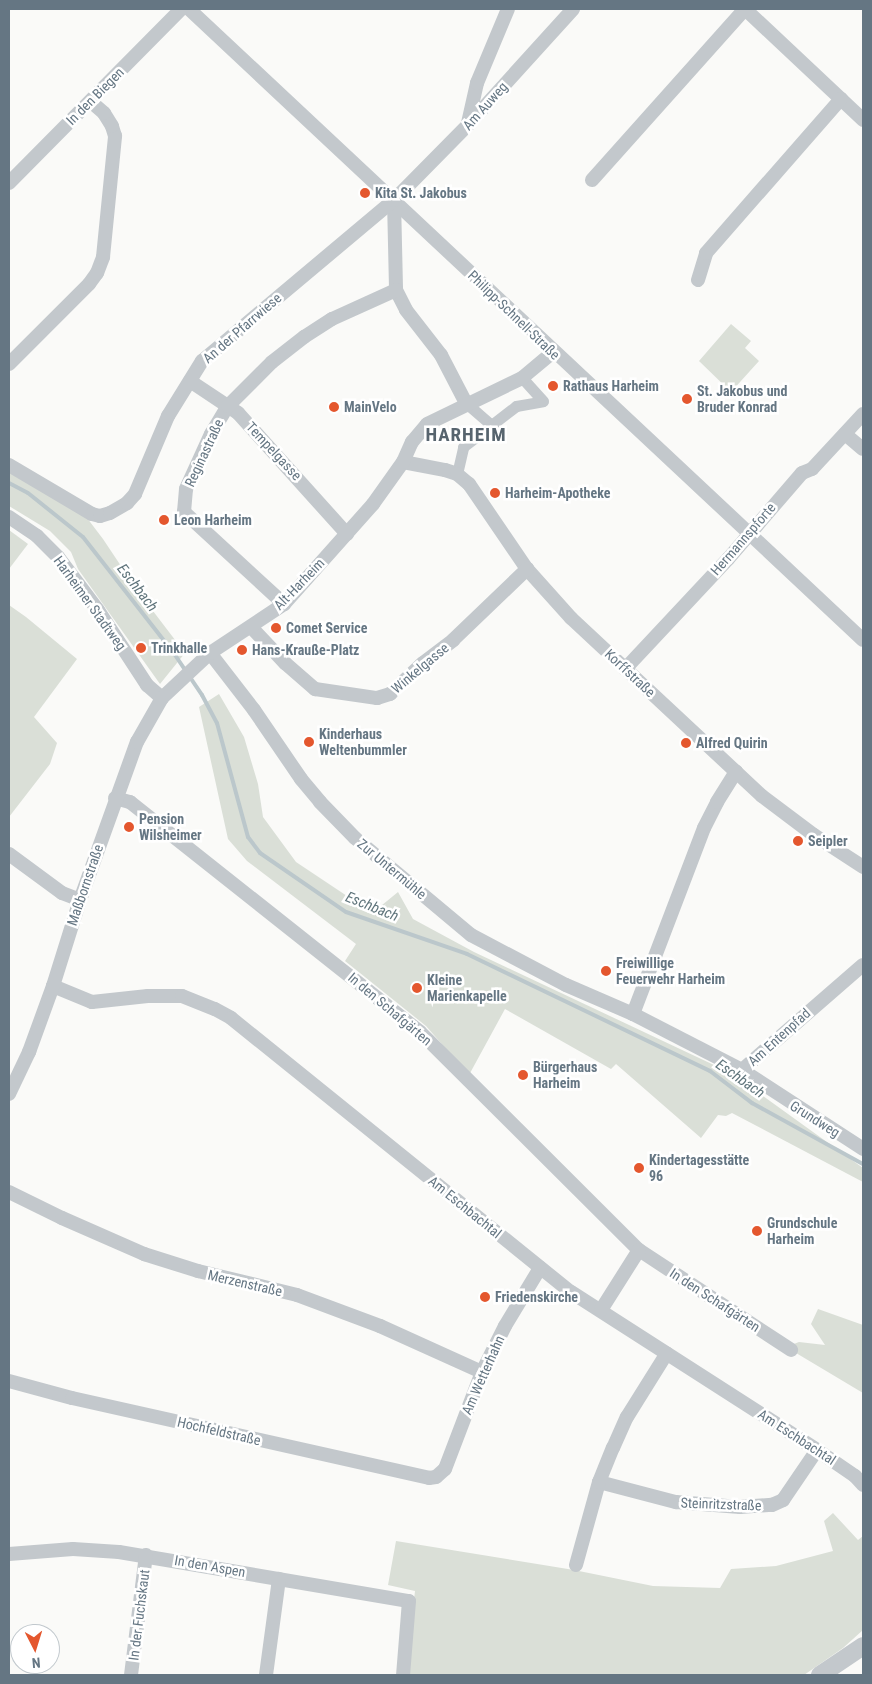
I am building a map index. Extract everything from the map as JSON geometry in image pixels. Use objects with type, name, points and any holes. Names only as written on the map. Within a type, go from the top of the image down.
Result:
[{"type":"street","name":"In den Biegen","points":[[9,183],[181,9]]},
{"type":"street","name":"Philipp-Schnell-Straße","points":[[189,9],[394,200],[553,352],[863,640]]},
{"type":"street","points":[[467,126],[477,83],[508,9]]},
{"type":"street","name":"Am Auweg","points":[[394,200],[467,126],[573,9]]},
{"type":"street","points":[[592,180],[745,9],[863,120]]},
{"type":"street","points":[[698,280],[706,253],[842,99]]},
{"type":"street","points":[[9,364],[90,284],[98,273],[102,257],[115,136],[112,126],[104,113],[90,101]]},
{"type":"street","points":[[394,200],[396,290],[406,310],[441,355],[466,403],[490,425]]},
{"type":"street","name":"An der Pfarrwiese","points":[[9,465],[92,514],[100,516],[119,509],[135,494],[168,416],[202,361],[394,200]]},
{"type":"street","name":"Reginastraße","points":[[284,604],[184,512],[186,489],[197,461],[228,406],[272,362],[332,318],[396,290]]},
{"type":"street","name":"Alt-Harheim","points":[[176,684],[205,657],[284,604],[373,504],[402,462],[412,442],[427,424],[466,403],[522,378],[553,352]]},
{"type":"street","points":[[458,474],[463,447],[516,406],[543,401],[522,378]]},
{"type":"street","name":"Tempelgasse","points":[[190,380],[238,413],[291,470],[346,534]]},
{"type":"street","name":"Hermannspforte","points":[[625,669],[728,558],[748,532],[802,473],[812,469],[863,414]]},
{"type":"street","points":[[845,434],[863,450]]},
{"type":"street","points":[[402,462],[429,466],[458,474],[469,484],[527,568]]},
{"type":"street","name":"Harheimer Stadtweg","points":[[9,517],[37,536],[58,557],[98,610],[147,685],[162,698]]},
{"type":"street","name":"Winkelgasse","points":[[251,627],[285,663],[315,690],[378,698],[390,694],[423,663],[453,640],[527,568]]},
{"type":"street","name":"Korffstraße","points":[[527,568],[571,618],[736,772],[788,817],[863,867]]},
{"type":"street","name":"Zur Untermühle","points":[[205,657],[254,710],[300,779],[354,838],[481,943],[566,985],[633,1014]]},
{"type":"street","name":"Maßbornstraße","points":[[9,1092],[29,1052],[53,986],[115,798],[137,742],[162,698],[176,684]]},
{"type":"street","points":[[633,1014],[704,828],[717,802],[736,772]]},
{"type":"street","name":"In den Schafgärten","points":[[115,798],[130,802],[420,1032],[639,1250],[791,1350]]},
{"type":"street","points":[[9,854],[62,893],[80,900]]},
{"type":"street","name":"Am Entenpfad","points":[[633,1014],[742,1070],[863,965]]},
{"type":"street","name":"Am Eschbachtal","points":[[53,986],[92,1002],[167,995],[182,996],[215,1009],[231,1018],[540,1268],[601,1310],[817,1450],[855,1476],[863,1486]]},
{"type":"street","name":"Grundweg","points":[[742,1070],[863,1149]]},
{"type":"street","name":"Merzenstraße","points":[[9,1192],[70,1222],[144,1254],[198,1271],[269,1287],[314,1301],[380,1326],[482,1372]]},
{"type":"street","points":[[601,1310],[639,1250]]},
{"type":"street","name":"Am Wetterhahn","points":[[429,1478],[441,1474],[445,1469],[482,1372],[505,1326],[540,1268]]},
{"type":"street","points":[[576,1565],[599,1482],[627,1417],[667,1353]]},
{"type":"street","name":"Hochfeldstraße","points":[[9,1382],[72,1398],[429,1478]]},
{"type":"street","name":"Steinritzstraße","points":[[599,1482],[676,1502],[740,1507],[772,1505],[783,1500],[817,1450]]},
{"type":"street","name":"In den Aspen","points":[[9,1554],[73,1549],[146,1555],[409,1601],[403,1675]]},
{"type":"street","name":"In der Fuchskaut","points":[[131,1675],[146,1555]]},
{"type":"street","points":[[266,1675],[279,1579]]},
{"type":"street","points":[[820,1675],[863,1646]]},
{"type":"shaded area","points":[[731,324],[751,341],[745,348],[759,361],[731,392],[699,361]]},
{"type":"shaded area","points":[[9,469],[84,514],[137,590],[185,653],[160,684],[78,569],[71,552],[50,531],[9,506]]},
{"type":"shaded area","points":[[9,530],[28,544],[9,569]]},
{"type":"shaded area","points":[[9,605],[77,659],[34,717],[57,743],[50,764],[9,817]]},
{"type":"shaded area","points":[[219,694],[244,737],[258,784],[263,817],[296,862],[347,896],[376,910],[398,892],[413,919],[474,952],[731,1073],[863,1168],[863,1182],[732,1113],[726,1116],[718,1115],[701,1138],[616,1064],[611,1069],[505,1009],[469,1075],[426,1026],[345,961],[356,944],[247,861],[228,839],[199,707]]},
{"type":"shaded area","points":[[818,1309],[863,1325],[863,1393],[786,1347],[799,1342],[825,1345],[811,1324]]},
{"type":"shaded area","points":[[833,1513],[858,1540],[863,1536],[863,1630],[843,1648],[804,1675],[408,1675],[406,1668],[415,1591],[388,1585],[396,1541],[574,1570],[653,1586],[720,1588],[731,1569],[776,1566],[833,1551],[824,1521]]},
{"type":"waterway","name":"Eschbach","points":[[9,483],[28,493],[83,537],[173,652],[202,695],[217,723],[248,837],[260,853],[346,912],[467,954],[710,1071],[752,1103],[863,1164]]},
{"type":"place","name":"Kita St. Jakobus","points":[[365,193]]},
{"type":"place","name":"Rathaus Harheim","points":[[553,386]]},
{"type":"place","name":"St. Jakobus und Bruder Konrad","points":[[687,399]]},
{"type":"place","name":"MainVelo","points":[[334,407]]},
{"type":"place","name":"Harheim-Apotheke","points":[[495,493]]},
{"type":"place","name":"Leon Harheim","points":[[164,520]]},
{"type":"place","name":"Comet Service","points":[[276,628]]},
{"type":"place","name":"Trinkhalle","points":[[141,648]]},
{"type":"place","name":"Hans-Krauße-Platz","points":[[242,650]]},
{"type":"place","name":"Kinderhaus Weltenbummler","points":[[309,742]]},
{"type":"place","name":"Alfred Quirin","points":[[686,743]]},
{"type":"place","name":"Pension Wilsheimer","points":[[129,827]]},
{"type":"place","name":"Seipler","points":[[798,841]]},
{"type":"place","name":"Freiwillige Feuerwehr Harheim","points":[[606,971]]},
{"type":"place","name":"Kleine Marienkapelle","points":[[417,988]]},
{"type":"place","name":"Bürgerhaus Harheim","points":[[523,1075]]},
{"type":"place","name":"Kindertagesstätte 96","points":[[639,1168]]},
{"type":"place","name":"Grundschule Harheim","points":[[757,1231]]},
{"type":"place","name":"Friedenskirche","points":[[485,1297]]},
{"type":"district","name":"HARHEIM","points":[[466,435]]}]
